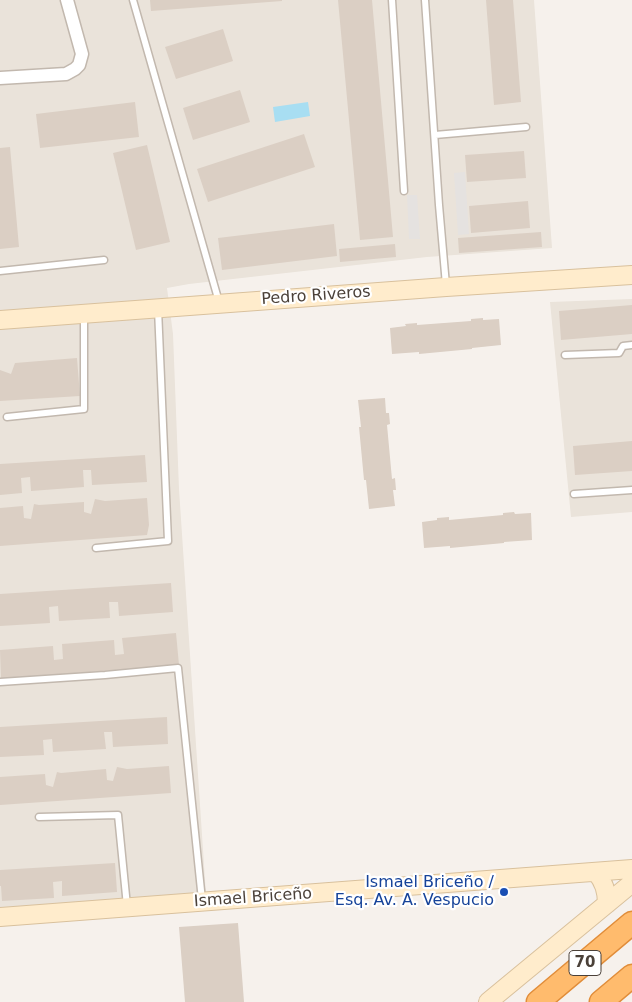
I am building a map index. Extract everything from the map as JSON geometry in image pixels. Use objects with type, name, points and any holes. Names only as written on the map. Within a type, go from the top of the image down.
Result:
[{"type":"highway","name":"70","points":[[538,1002],[632,923]]},
{"type":"highway","name":"70","points":[[601,1002],[632,976]]},
{"type":"street","points":[[0,78],[66,74],[75,70],[79,65],[82,54],[67,0]]},
{"type":"street","name":"Pedro Riveros","points":[[0,320],[632,275]]},
{"type":"street","name":"Ismael Briceño","points":[[0,917],[632,869]]},
{"type":"street","points":[[596,872],[605,887],[607,904]]},
{"type":"street","points":[[488,1002],[632,883]]},
{"type":"lane","points":[[133,0],[220,303]]},
{"type":"lane","points":[[392,0],[404,192]]},
{"type":"lane","points":[[425,0],[446,287]]},
{"type":"lane","points":[[435,136],[526,127]]},
{"type":"lane","points":[[0,271],[104,260]]},
{"type":"lane","points":[[96,548],[168,541],[158,308]]},
{"type":"lane","points":[[7,417],[84,410],[84,314]]},
{"type":"lane","points":[[565,355],[619,353],[622,346],[632,345]]},
{"type":"lane","points":[[574,494],[632,490]]},
{"type":"lane","points":[[0,682],[178,668],[202,902]]},
{"type":"lane","points":[[39,817],[118,815],[127,908]]},
{"type":"shaded area","points":[[0,0],[534,0],[552,248],[427,257],[167,288],[173,334],[179,489],[206,895],[0,909]]},
{"type":"shaded area","points":[[465,172],[469,234],[458,235],[454,173]]},
{"type":"shaded area","points":[[407,195],[417,195],[420,239],[409,239]]},
{"type":"shaded area","points":[[632,299],[632,512],[571,517],[550,302]]},
{"type":"water","points":[[308,102],[310,116],[275,122],[273,107]]},
{"type":"building","points":[[150,0],[282,0],[282,1],[151,11]]},
{"type":"building","points":[[338,0],[372,0],[393,237],[360,240]]},
{"type":"building","points":[[486,0],[513,0],[521,102],[494,105]]},
{"type":"building","points":[[223,29],[233,61],[176,79],[165,47]]},
{"type":"building","points":[[240,90],[250,122],[193,140],[183,108]]},
{"type":"building","points":[[135,102],[139,137],[40,148],[36,114]]},
{"type":"building","points":[[304,134],[315,167],[208,202],[197,169]]},
{"type":"building","points":[[147,145],[170,242],[136,250],[113,153]]},
{"type":"building","points":[[10,147],[19,247],[0,249],[0,148]]},
{"type":"building","points":[[524,151],[526,178],[467,182],[465,155]]},
{"type":"building","points":[[528,201],[530,228],[471,233],[469,206]]},
{"type":"building","points":[[334,224],[337,256],[222,270],[218,238]]},
{"type":"building","points":[[541,232],[542,247],[459,253],[458,238]]},
{"type":"building","points":[[395,244],[396,257],[340,262],[339,249]]},
{"type":"building","points":[[632,305],[632,334],[561,340],[559,311]]},
{"type":"building","points":[[483,318],[483,320],[499,319],[501,345],[419,354],[419,352],[392,354],[390,328],[406,326],[405,324],[417,323],[417,325],[471,321],[471,319]]},
{"type":"building","points":[[77,358],[80,396],[0,401],[0,370],[11,374],[15,363]]},
{"type":"building","points":[[385,398],[386,413],[389,413],[390,424],[387,425],[392,479],[395,478],[396,490],[393,490],[395,506],[369,509],[366,480],[364,480],[358,400]]},
{"type":"building","points":[[632,441],[632,471],[575,475],[573,446]]},
{"type":"building","points":[[145,455],[147,482],[92,485],[91,470],[83,470],[84,487],[31,491],[30,477],[21,478],[22,493],[0,495],[0,464]]},
{"type":"building","points":[[147,498],[149,525],[147,535],[0,546],[0,508],[23,506],[24,518],[31,519],[34,504],[84,502],[84,512],[91,514],[95,499],[105,501]]},
{"type":"building","points":[[514,512],[515,514],[531,513],[532,540],[450,548],[450,546],[424,548],[422,522],[437,520],[437,518],[449,517],[449,520],[503,515],[503,513]]},
{"type":"building","points":[[171,583],[173,612],[119,616],[118,602],[109,602],[110,618],[59,621],[58,606],[49,607],[50,623],[0,626],[0,594]]},
{"type":"building","points":[[176,633],[179,665],[1,679],[0,650],[53,646],[54,660],[63,659],[62,644],[114,640],[115,655],[124,654],[122,638]]},
{"type":"building","points":[[167,717],[168,744],[113,747],[112,732],[104,732],[106,749],[53,752],[52,739],[43,740],[44,755],[0,757],[0,727]]},
{"type":"building","points":[[169,766],[171,793],[0,805],[0,777],[45,774],[46,785],[53,787],[57,772],[106,769],[107,780],[113,781],[117,767],[127,769]]},
{"type":"building","points":[[115,863],[117,892],[62,896],[62,881],[53,882],[54,898],[2,901],[0,870]]},
{"type":"building","points":[[238,923],[244,1002],[185,1002],[179,927]]},
{"type":"place","name":"Ismael Briceño / Esq. Av. A. Vespucio","points":[[504,892]]}]
